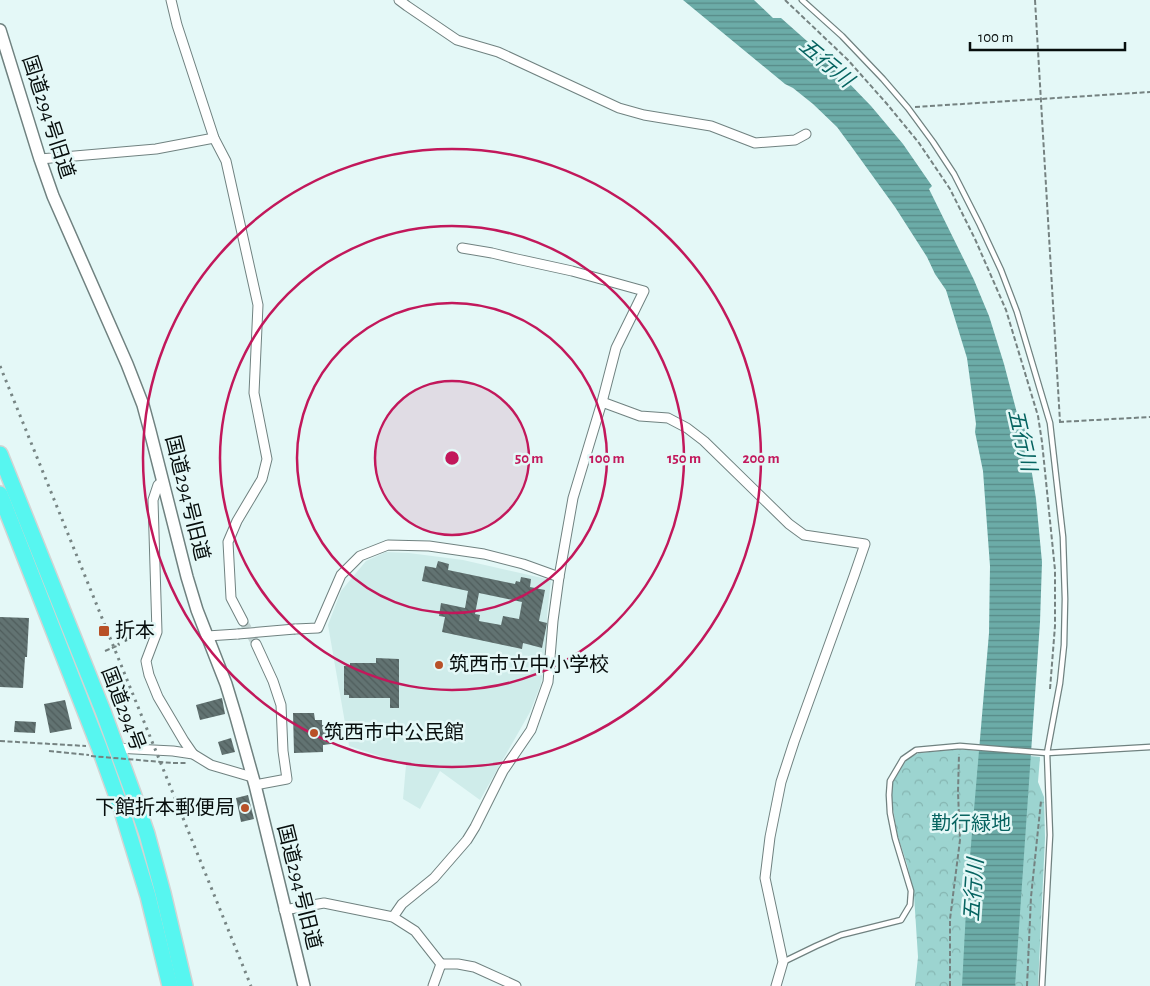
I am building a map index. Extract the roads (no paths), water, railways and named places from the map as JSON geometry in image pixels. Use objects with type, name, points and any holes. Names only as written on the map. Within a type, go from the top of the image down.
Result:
[{"type":"highway","name":"国道294号","points":[[0,454],[117,748],[147,834],[164,893],[185,986]]},
{"type":"highway","name":"国道294号","points":[[0,494],[95,751],[132,840],[170,986]]},
{"type":"street","points":[[171,0],[177,25],[214,138],[226,161],[258,305],[254,393],[267,459],[262,479],[237,522],[228,542],[231,598],[243,621]]},
{"type":"street","points":[[399,0],[414,12],[458,40],[498,52],[619,108],[644,115],[711,126],[755,143],[795,140],[806,134]]},
{"type":"street","name":"国道294号旧道","points":[[0,30],[53,196],[127,364],[142,405],[187,577],[197,610],[226,684],[253,781],[304,986]]},
{"type":"street","points":[[40,159],[156,149],[214,138]]},
{"type":"street","points":[[393,916],[402,904],[434,878],[467,840],[503,772],[531,730],[548,682],[553,621],[573,498],[616,348],[644,291],[572,270],[462,248]]},
{"type":"street","points":[[602,402],[640,416],[668,418],[687,428],[704,441],[789,524],[804,535],[865,544],[797,732],[781,782],[770,837],[765,878],[783,962],[776,986]]},
{"type":"street","points":[[162,481],[158,485],[153,500],[157,632],[146,661],[149,675],[158,697],[193,754]]},
{"type":"street","points":[[207,636],[318,628],[341,575],[360,556],[388,545],[429,546],[484,554],[523,564],[559,577]]},
{"type":"street","points":[[95,751],[117,748],[173,751],[193,754],[211,765],[253,781],[287,779],[283,750],[281,705],[273,681],[256,644]]},
{"type":"street","points":[[284,910],[324,903],[393,916],[415,931],[441,964]]},
{"type":"street","points":[[433,986],[441,964]]},
{"type":"street","points":[[441,964],[458,964],[474,967],[516,986]]},
{"type":"lane","points":[[802,0],[849,43],[884,79],[908,108],[954,174],[1002,270],[1017,312],[1050,423],[1062,536],[1064,645],[1060,683],[1044,753],[1050,834],[1042,986]]},
{"type":"lane","points":[[783,962],[841,935],[901,920],[910,905],[911,891],[895,838],[890,813],[890,781],[903,759],[916,750],[962,746],[1044,753],[1150,747]]},
{"type":"water","name":"五行川","points":[[683,0],[754,0],[773,18],[781,18],[816,49],[871,106],[903,144],[932,186],[929,189],[974,280],[989,316],[1018,417],[1023,416],[1036,499],[1042,562],[1040,622],[1015,986],[962,986],[967,892],[989,633],[990,566],[983,471],[975,432],[976,424],[967,358],[946,290],[895,207],[837,127],[813,104],[785,84]]},
{"type":"tunnel","points":[[243,621],[256,644]]},
{"type":"railway","points":[[0,366],[251,986]]},
{"type":"place","name":"折本","points":[[104,631]]},
{"type":"place","name":"筑西市立中小学校","points":[[439,665]]},
{"type":"place","name":"筑西市中公民館","points":[[314,733]]},
{"type":"place","name":"下館折本郵便局","points":[[245,808]]},
{"type":"park label","name":"勤行緑地","points":[[971,824]]}]
